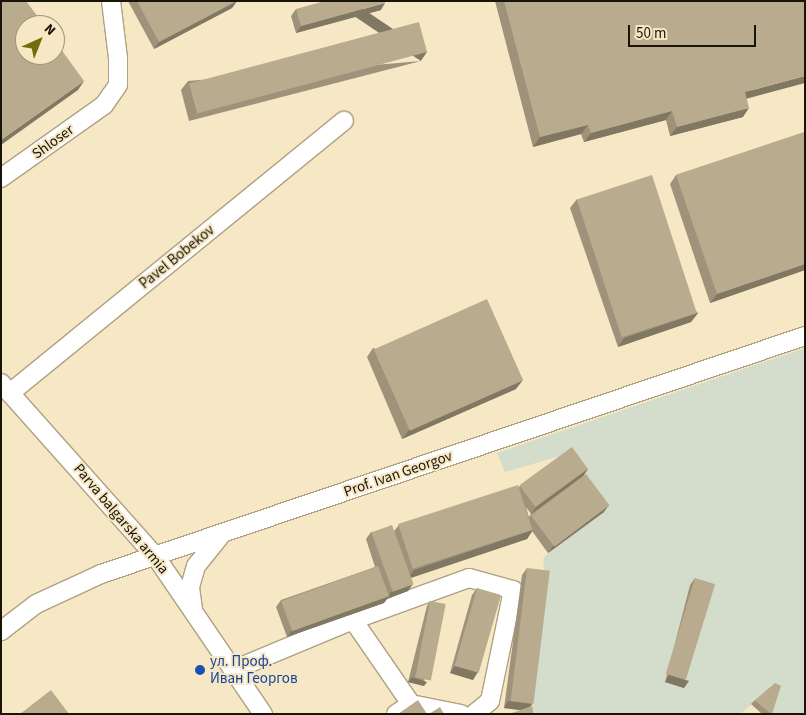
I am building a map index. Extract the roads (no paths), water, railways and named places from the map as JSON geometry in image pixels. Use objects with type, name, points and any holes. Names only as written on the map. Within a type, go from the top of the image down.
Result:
[{"type":"street","name":"Shloser","points":[[1,178],[104,105],[118,85],[112,1]]},
{"type":"street","name":"Pavel Bobekov","points":[[6,388],[344,121]]},
{"type":"street","name":"Prof. Ivan Georgov","points":[[1,631],[36,604],[100,574],[156,557],[805,336]]},
{"type":"street","name":"Parva balgarska armia","points":[[6,388],[156,557],[263,714]]},
{"type":"street","points":[[194,612],[190,587],[196,566],[221,535]]},
{"type":"street","points":[[234,670],[353,620],[469,578],[513,590],[490,701],[474,714]]},
{"type":"street","points":[[353,620],[411,704],[461,714]]},
{"type":"street","points":[[396,714],[411,704]]},
{"type":"place","name":"ул. Проф. Иван Георгов","points":[[200,670]]}]
